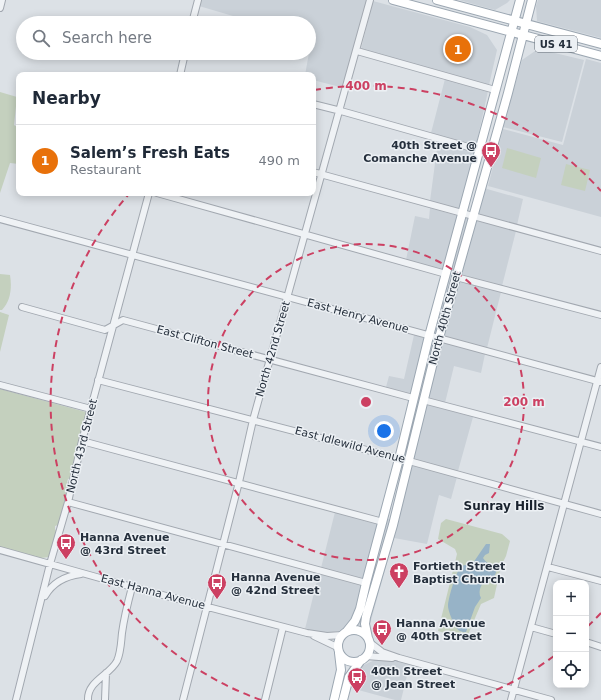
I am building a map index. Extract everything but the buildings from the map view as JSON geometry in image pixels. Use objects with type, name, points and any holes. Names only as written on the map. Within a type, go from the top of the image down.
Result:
[{"type":"main road","points":[[393,0],[511,32]]},
{"type":"main road","points":[[437,0],[526,24]]},
{"type":"main road","name":"North 40th Street","points":[[344,633],[355,621],[358,615],[383,522],[429,336],[520,0]]},
{"type":"main road","name":"North 40th Street","points":[[369,640],[366,617],[393,525],[439,338],[532,0]]},
{"type":"main road","name":"US 41","points":[[526,24],[601,44]]},
{"type":"main road","name":"US 41","points":[[511,32],[601,56]]},
{"type":"main road","points":[[334,700],[341,670],[338,643],[344,633],[357,630],[362,632],[369,640],[370,647],[364,658],[349,677],[343,700]]},
{"type":"main road","points":[[338,650],[341,656],[348,661],[352,662],[364,658]]},
{"type":"street","points":[[0,8],[2,0]]},
{"type":"street","points":[[194,16],[198,0]]},
{"type":"street","name":"North 42nd Street","points":[[316,196],[341,111],[370,0]]},
{"type":"street","points":[[357,51],[495,90]]},
{"type":"street","points":[[181,72],[183,60]]},
{"type":"street","points":[[316,105],[479,150]]},
{"type":"street","points":[[316,173],[601,251]]},
{"type":"street","name":"North 43rd Street","points":[[16,700],[50,564],[68,502],[98,380],[148,196]]},
{"type":"street","points":[[168,196],[446,274]]},
{"type":"street","name":"North 42nd Street","points":[[182,700],[239,482],[253,420],[316,196]]},
{"type":"street","name":"East Henry Avenue","points":[[0,219],[599,381]]},
{"type":"street","points":[[456,277],[601,315]]},
{"type":"street","name":"East Clifton Street","points":[[22,307],[105,330],[123,320],[413,398]]},
{"type":"street","points":[[511,700],[599,381],[601,367]]},
{"type":"street","name":"East Idlewild Avenue","points":[[98,380],[409,461],[601,514]]},
{"type":"street","points":[[0,385],[91,410]]},
{"type":"street","points":[[423,400],[601,447]]},
{"type":"street","points":[[82,441],[239,482],[383,522]]},
{"type":"street","points":[[68,502],[366,583]]},
{"type":"street","name":"East Hanna Avenue","points":[[0,550],[132,587],[307,633],[327,636],[344,633]]},
{"type":"street","points":[[548,567],[601,581]]},
{"type":"street","points":[[41,602],[47,591],[55,583],[73,575],[85,574]]},
{"type":"street","points":[[88,700],[88,695],[95,682],[116,662],[132,587]]},
{"type":"street","points":[[264,700],[283,627]]},
{"type":"street","points":[[531,627],[553,633]]},
{"type":"street","name":"East Hanna Avenue","points":[[307,633],[338,650]]},
{"type":"street","points":[[369,640],[382,652],[400,658],[551,700]]},
{"type":"street","points":[[589,643],[601,647]]},
{"type":"street","points":[[364,658],[400,658]]},
{"type":"street","points":[[105,700],[106,673]]},
{"type":"shaded area","points":[[201,0],[368,0],[344,88],[316,81],[316,72],[306,72],[308,60],[316,60],[316,16],[233,16],[199,6]]},
{"type":"shaded area","points":[[459,0],[510,0],[495,10]]},
{"type":"shaded area","points":[[538,0],[601,0],[601,38],[537,21],[536,6]]},
{"type":"shaded area","points":[[373,1],[470,27],[487,35],[497,50],[489,85],[361,49]]},
{"type":"shaded area","points":[[538,49],[584,60],[562,142],[503,127],[522,60]]},
{"type":"shaded area","points":[[586,59],[601,63],[601,217],[488,186],[503,129],[563,145]]},
{"type":"shaded area","points":[[445,79],[488,91],[476,146],[431,133]]},
{"type":"shaded area","points":[[438,141],[475,152],[460,210],[430,201]]},
{"type":"shaded area","points":[[485,187],[487,189],[523,199],[517,225],[476,214]]},
{"type":"shaded area","points":[[430,208],[458,216],[444,271],[406,260],[415,216],[429,219]]},
{"type":"shaded area","points":[[464,217],[469,218],[437,335],[432,333]]},
{"type":"shaded area","points":[[474,220],[516,231],[502,286],[459,275]]},
{"type":"shaded area","points":[[458,281],[501,292],[487,348],[442,336]]},
{"type":"shaded area","points":[[414,335],[425,338],[411,394],[386,387],[389,376],[404,379]]},
{"type":"shaded area","points":[[441,342],[485,354],[481,373],[454,366],[445,403],[427,398]]},
{"type":"shaded area","points":[[425,404],[473,417],[458,471],[412,459]]},
{"type":"shaded area","points":[[411,465],[457,477],[451,499],[439,495],[427,544],[394,538],[368,631],[367,630]]},
{"type":"shaded area","points":[[335,512],[380,524],[364,579],[321,568]]},
{"type":"shaded area","points":[[387,519],[391,519],[361,627],[356,626]]},
{"type":"shaded area","points":[[319,573],[362,585],[351,625],[339,631],[327,633],[305,629]]},
{"type":"shaded area","points":[[377,659],[399,661],[410,664],[401,700],[395,700],[351,688],[355,669]]},
{"type":"green space","points":[[0,92],[16,97],[14,125],[16,126],[16,164],[10,163],[0,193]]},
{"type":"green space","points":[[507,148],[541,158],[536,178],[502,168]]},
{"type":"green space","points":[[566,164],[590,170],[585,191],[561,185]]},
{"type":"green space","points":[[0,274],[10,275],[11,280],[9,298],[2,310],[0,310]]},
{"type":"green space","points":[[0,312],[9,315],[0,352]]},
{"type":"green space","points":[[0,389],[86,412],[71,478],[68,479],[67,482],[69,485],[58,525],[55,526],[56,531],[49,557],[41,558],[0,547]]},
{"type":"green space","points":[[446,519],[502,534],[510,541],[506,556],[501,566],[494,598],[481,604],[467,637],[457,637],[438,631],[457,554],[455,549],[438,539],[441,523]]},
{"type":"water","points":[[486,544],[490,544],[489,553],[483,558],[497,570],[493,580],[489,578],[486,579],[482,584],[480,589],[481,598],[475,607],[466,632],[462,632],[458,630],[452,620],[448,602],[459,570],[464,565],[473,563]]},
{"type":"place","name":"Salem’s Fresh Eats","points":[[458,49]]},
{"type":"place","name":"40th Street @ Comanche Avenue","points":[[491,168]]},
{"type":"place","name":"Hanna Avenue @ 43rd Street","points":[[66,560]]},
{"type":"place","name":"Fortieth Street Baptist Church","points":[[399,589]]},
{"type":"place","name":"Hanna Avenue @ 42nd Street","points":[[217,600]]},
{"type":"place","name":"Hanna Avenue @ 40th Street","points":[[382,646]]},
{"type":"place","name":"40th Street @ Jean Street","points":[[357,694]]},
{"type":"district","name":"Sunray Hills","points":[[504,506]]}]
